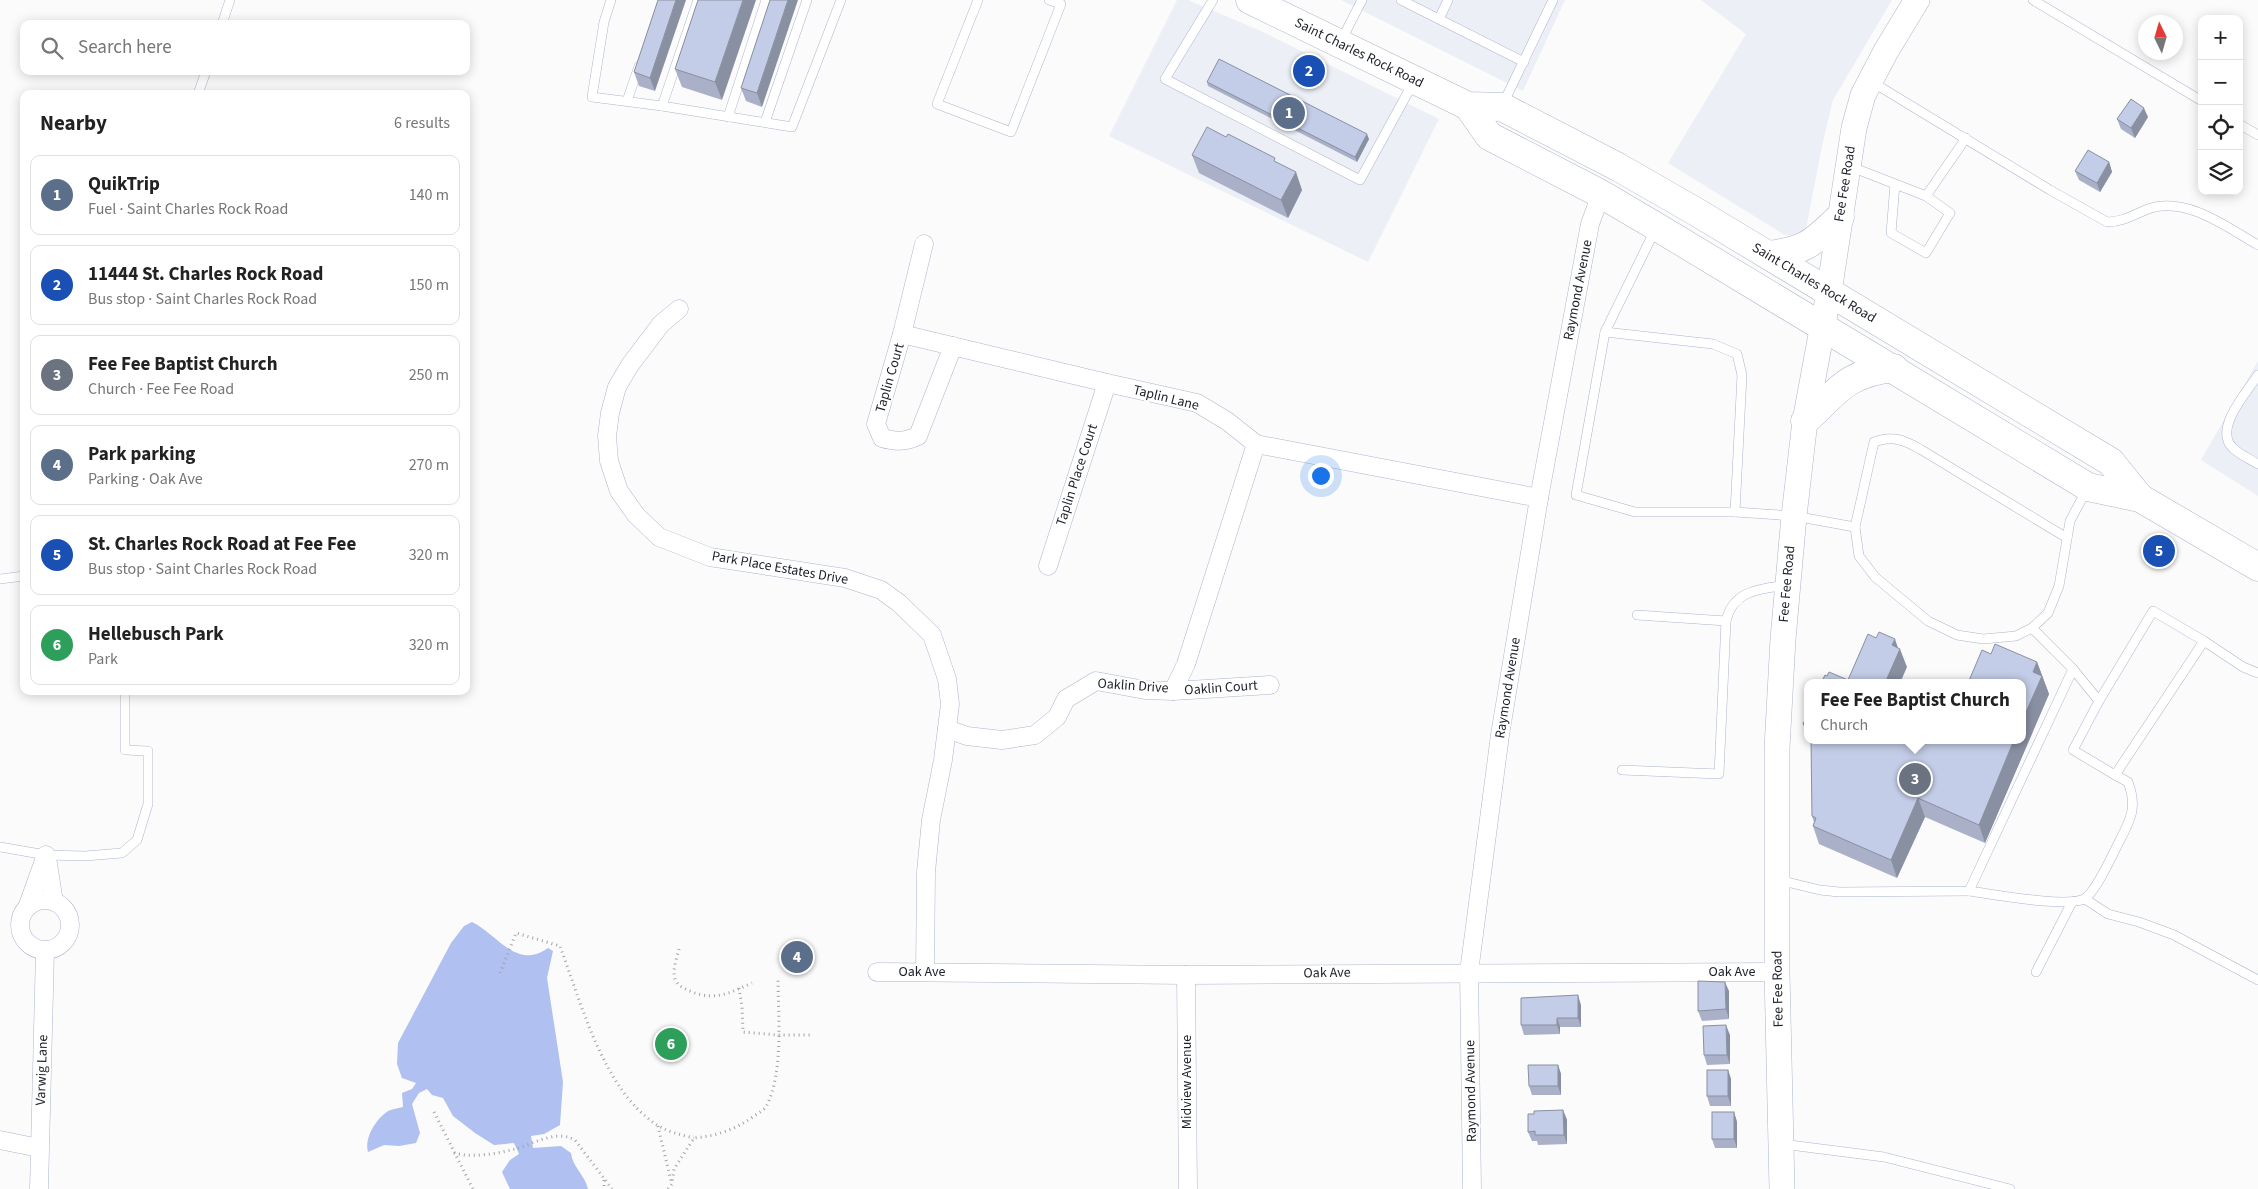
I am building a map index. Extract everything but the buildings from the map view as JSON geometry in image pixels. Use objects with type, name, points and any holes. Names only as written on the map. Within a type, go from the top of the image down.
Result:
[{"type":"main road","name":"Saint Charles Rock Road","points":[[1250,0],[1468,106],[1502,107],[1618,167],[1768,255],[2111,462],[2140,498]]},
{"type":"main road","name":"Saint Charles Rock Road","points":[[1468,106],[1488,136],[1601,194],[1894,368],[2088,487],[2140,498],[2255,563]]},
{"type":"main road","points":[[1768,255],[1792,252],[1803,248],[1840,217]]},
{"type":"main road","points":[[1805,421],[1843,384],[1872,370],[1894,368]]},
{"type":"street","name":"Fee Fee Road","points":[[1782,1189],[1777,972],[1777,748],[1787,585],[1794,516],[1805,421],[1829,292],[1847,165],[1860,103],[1870,80],[1917,0]]},
{"type":"street","name":"Raymond Avenue","points":[[1472,1189],[1469,972],[1500,735],[1539,498],[1590,224],[1601,194]]},
{"type":"street","name":"Taplin Court","points":[[924,244],[902,334],[876,424],[882,438],[896,442],[907,441],[918,436],[953,346]]},
{"type":"street","name":"Park Place Estates Drive","points":[[679,309],[661,324],[630,365],[617,387],[610,413],[607,436],[609,461],[619,491],[636,515],[660,537],[710,557],[845,578],[881,590],[932,635],[947,679],[950,704],[943,760],[930,820],[926,872],[925,972]]},
{"type":"street","name":"Taplin Lane","points":[[902,334],[1106,384],[1197,403],[1227,421],[1256,444],[1539,498]]},
{"type":"street","name":"Taplin Place Court","points":[[1048,566],[1106,384]]},
{"type":"street","name":"Oaklin Drive","points":[[947,729],[966,736],[1002,740],[1035,735],[1057,717],[1066,699],[1096,681],[1144,690],[1173,691],[1186,664],[1256,444]]},
{"type":"street","name":"Oaklin Court","points":[[1173,691],[1270,685]]},
{"type":"street","points":[[46,855],[54,902]]},
{"type":"street","points":[[27,908],[35,902],[44,900],[54,902],[62,908],[68,916],[70,925],[68,935],[63,943],[55,949],[45,951],[31,946],[22,935],[20,926],[22,916],[27,908],[46,855]]},
{"type":"street","name":"Varwig Lane","points":[[38,1189],[45,951]]},
{"type":"street","name":"Oak Ave","points":[[878,972],[1186,975],[1469,972],[1777,972]]},
{"type":"street","name":"Midview Avenue","points":[[1186,975],[1188,1189]]},
{"type":"street","points":[[0,1140],[39,1148]]},
{"type":"lane","points":[[223,20],[230,0]]},
{"type":"lane","points":[[611,0],[604,22],[592,97],[792,127],[841,0]]},
{"type":"lane","points":[[662,106],[698,0]]},
{"type":"lane","points":[[728,117],[766,0]]},
{"type":"lane","points":[[765,122],[807,0]]},
{"type":"lane","points":[[978,0],[937,104],[1011,132],[1061,4],[1049,0]]},
{"type":"lane","points":[[1213,0],[1165,79],[1360,180],[1414,80]]},
{"type":"lane","points":[[1340,43],[1362,0]]},
{"type":"lane","points":[[1401,0],[1524,62]]},
{"type":"lane","points":[[1439,19],[1448,0]]},
{"type":"lane","points":[[1502,107],[1553,0]]},
{"type":"lane","points":[[2033,0],[2198,100]]},
{"type":"lane","points":[[627,101],[642,55]]},
{"type":"lane","points":[[199,90],[205,75]]},
{"type":"lane","points":[[1870,80],[2050,190],[2107,222],[2117,222],[2152,208],[2171,206],[2200,212],[2258,245]]},
{"type":"lane","points":[[2243,126],[2258,135]]},
{"type":"lane","points":[[1926,196],[1966,138]]},
{"type":"lane","points":[[1847,165],[1926,196],[1950,213],[1926,253],[1891,233],[1895,184]]},
{"type":"lane","points":[[1656,227],[1605,332],[1576,495],[1635,512],[1735,512],[1794,516],[1855,527]]},
{"type":"lane","points":[[1605,332],[1713,344],[1737,354],[1742,376],[1735,512]]},
{"type":"lane","points":[[2258,375],[2228,422],[2226,435],[2231,447],[2258,464]]},
{"type":"lane","points":[[2067,538],[1920,449],[1895,438],[1885,438],[1874,442],[1855,527],[1859,556],[1875,578],[1928,621],[1957,634],[1983,638],[2016,636],[2032,628],[2048,613],[2055,595],[2067,538],[2075,511],[2088,487]]},
{"type":"lane","points":[[0,579],[20,576]]},
{"type":"lane","points":[[1622,770],[1719,774],[1726,622],[1729,608],[1741,597],[1759,588],[1787,585]]},
{"type":"lane","points":[[1776,879],[1820,890],[1839,892],[1969,891],[2026,899],[2072,902],[2085,899],[2101,878],[2129,823],[2134,805],[2128,782],[2073,750],[2099,701],[2153,611],[2243,667],[2258,673]]},
{"type":"lane","points":[[1637,615],[1726,622]]},
{"type":"lane","points":[[2032,628],[2073,669],[2099,701]]},
{"type":"lane","points":[[2115,775],[2204,641]]},
{"type":"lane","points":[[1969,891],[2073,669]]},
{"type":"lane","points":[[0,847],[46,855],[84,856],[122,853],[137,840],[148,804],[148,751],[125,750],[125,695]]},
{"type":"lane","points":[[2085,899],[2108,914],[2139,922],[2174,935],[2258,980]]},
{"type":"lane","points":[[2036,972],[2072,902]]},
{"type":"lane","points":[[1781,1144],[1884,1157],[2010,1189]]},
{"type":"path","points":[[500,973],[516,933],[560,946],[608,1069],[631,1102],[658,1126],[694,1138],[713,1136],[728,1131],[747,1121],[765,1108],[773,1084],[778,1035],[778,978]]},
{"type":"path","points":[[679,949],[674,970],[675,980],[683,988],[710,997],[725,995],[752,982]]},
{"type":"path","points":[[739,988],[743,1032],[813,1035]]},
{"type":"path","points":[[434,1112],[473,1189]]},
{"type":"path","points":[[658,1126],[672,1184]]},
{"type":"path","points":[[454,1153],[468,1157],[516,1149],[556,1136],[568,1136],[575,1140],[612,1189]]},
{"type":"path","points":[[668,1189],[672,1184],[674,1169],[694,1138]]},
{"type":"path","points":[[604,1180],[604,1189]]},
{"type":"shaded area","points":[[1177,0],[1188,0],[1263,32],[1439,119],[1368,262],[1109,136]]},
{"type":"shaded area","points":[[1341,0],[1565,0],[1523,91]]},
{"type":"shaded area","points":[[1701,0],[1892,0],[1833,100],[1806,229],[1793,236],[1785,235],[1668,163],[1746,34]]},
{"type":"shaded area","points":[[2258,361],[2258,496],[2201,460]]},
{"type":"water","points":[[472,922],[507,948],[517,953],[526,955],[537,954],[548,948],[553,951],[547,978],[563,1082],[560,1125],[544,1134],[531,1136],[533,1148],[561,1146],[571,1153],[588,1189],[510,1189],[502,1172],[510,1160],[519,1154],[514,1143],[494,1145],[453,1116],[443,1098],[432,1095],[427,1089],[419,1093],[412,1104],[420,1133],[416,1143],[399,1146],[384,1145],[368,1152],[369,1135],[375,1124],[388,1111],[403,1107],[402,1093],[412,1089],[416,1083],[402,1078],[397,1064],[398,1043],[451,943],[464,926]]},
{"type":"place","name":"11444 St. Charles Rock Road","points":[[1309,71]]},
{"type":"place","name":"QuikTrip","points":[[1289,113]]},
{"type":"place","name":"St. Charles Rock Road at Fee Fee","points":[[2159,551]]},
{"type":"place","name":"Fee Fee Baptist Church","points":[[1915,779]]},
{"type":"place","name":"Park parking","points":[[797,957]]},
{"type":"place","name":"Hellebusch Park","points":[[671,1044]]}]
